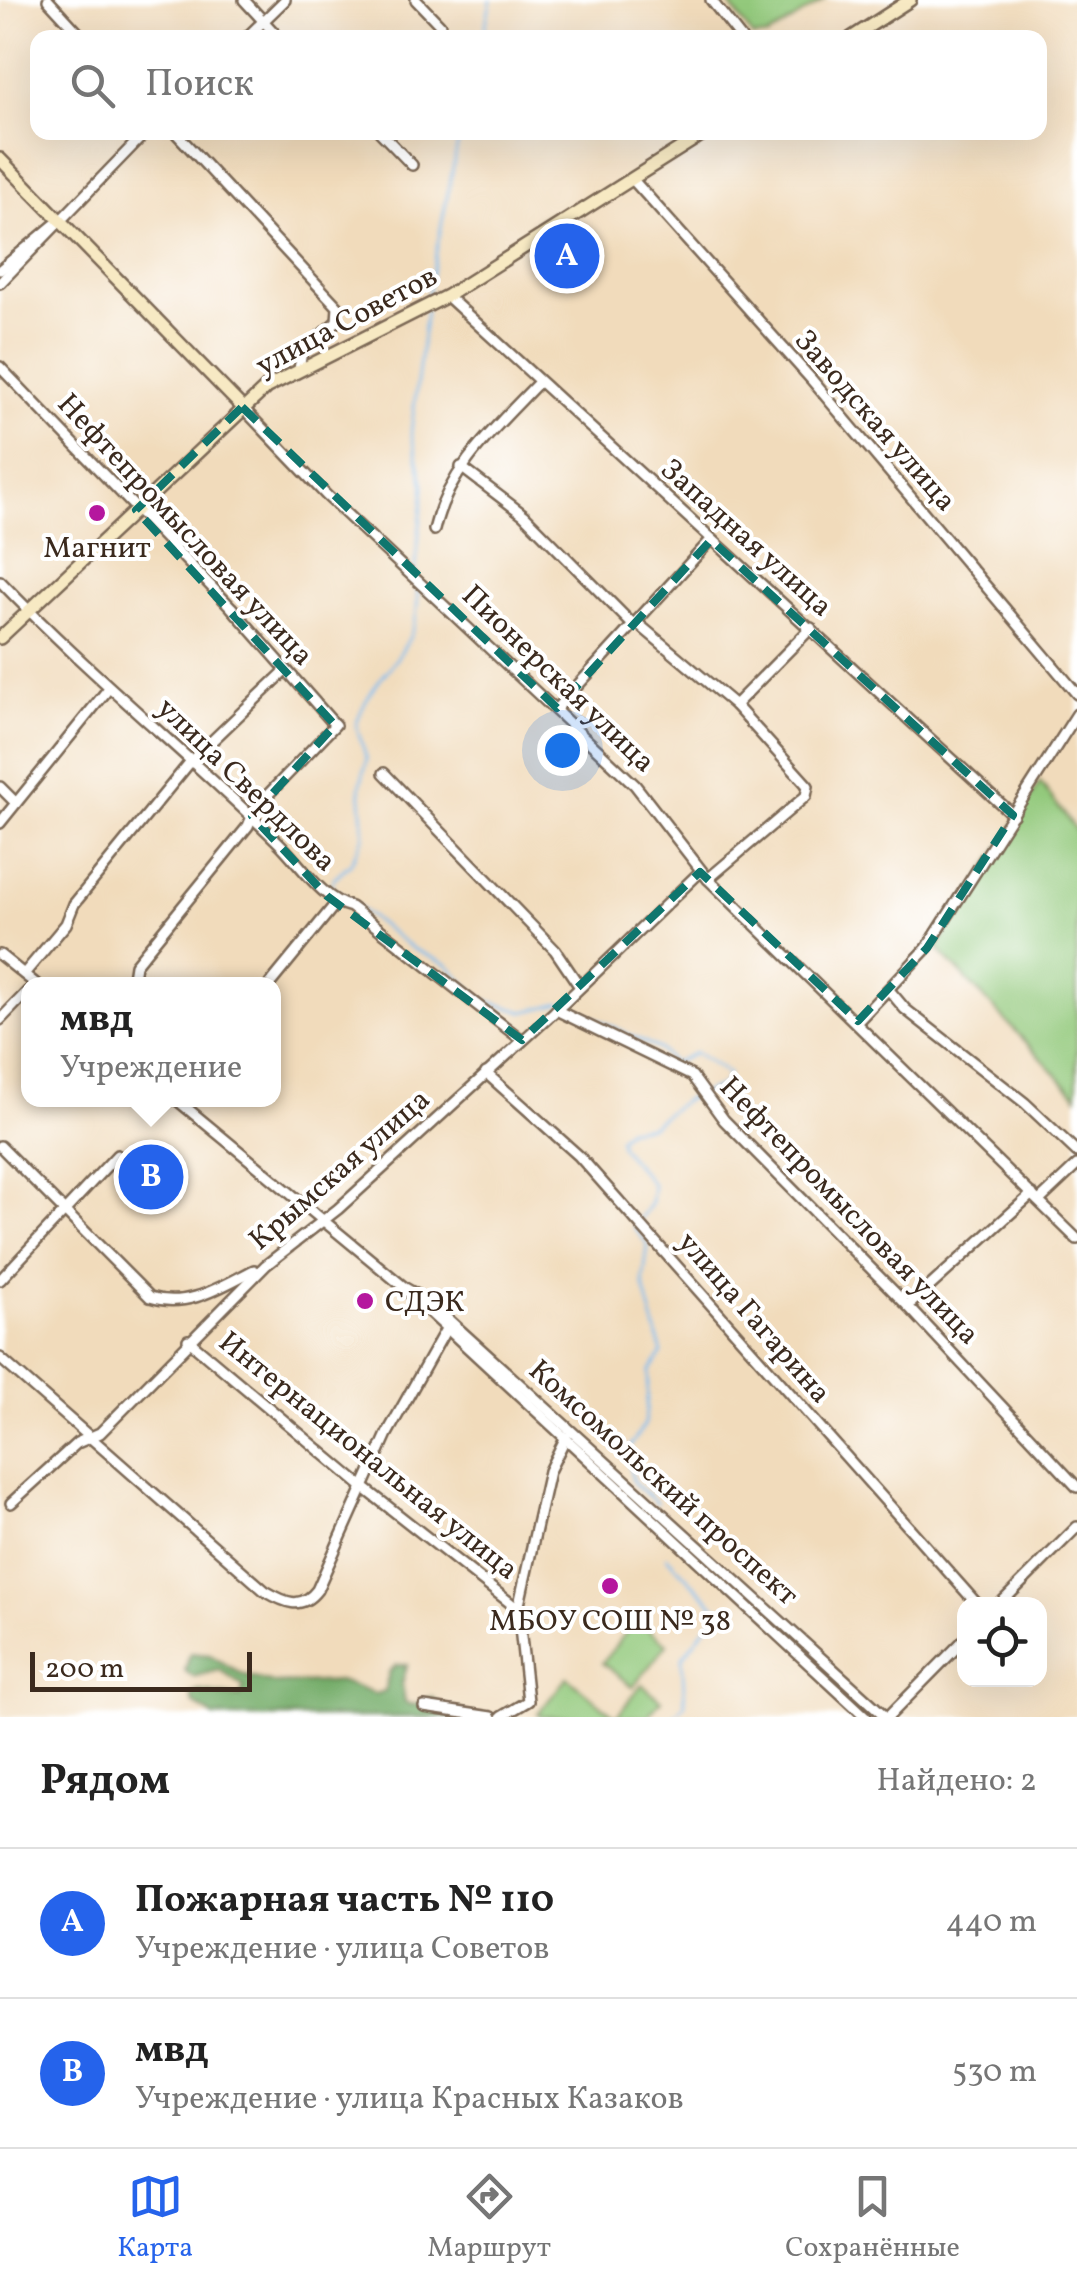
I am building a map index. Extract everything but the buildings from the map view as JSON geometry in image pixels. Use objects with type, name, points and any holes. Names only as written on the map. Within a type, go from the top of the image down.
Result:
[{"type":"main road","points":[[863,30],[910,0]]},
{"type":"main road","name":"улица Советов","points":[[0,638],[242,406],[298,369],[447,296],[694,140]]},
{"type":"main road","name":"Пионерская улица","points":[[0,159],[242,406]]},
{"type":"street","points":[[48,0],[76,30]]},
{"type":"street","points":[[244,0],[272,30]]},
{"type":"street","points":[[254,30],[285,0]]},
{"type":"street","points":[[416,0],[440,25]]},
{"type":"street","points":[[711,0],[735,30]]},
{"type":"street","points":[[0,283],[138,140]]},
{"type":"street","points":[[182,140],[338,307],[337,321],[302,352],[298,369]]},
{"type":"street","points":[[388,140],[412,166]]},
{"type":"street","name":"Заводская улица","points":[[634,180],[821,392],[1077,694]]},
{"type":"street","points":[[0,270],[39,233],[60,221]]},
{"type":"street","name":"Западная улица","points":[[447,296],[1013,815]]},
{"type":"street","name":"Нефтепромысловая улица","points":[[0,367],[231,607],[334,725],[252,816]]},
{"type":"street","points":[[434,530],[440,504],[462,467],[538,383]]},
{"type":"street","name":"Пионерская улица","points":[[242,406],[326,495],[557,708],[649,800],[704,875],[858,1021],[1077,1239]]},
{"type":"street","points":[[462,467],[524,515],[635,624],[735,705],[811,628]]},
{"type":"street","points":[[557,708],[711,540]]},
{"type":"street","name":"улица Свердлова","points":[[0,581],[108,688],[252,816],[337,902],[351,907],[522,1040]]},
{"type":"street","points":[[24,974],[66,924],[74,904],[191,761],[284,672]]},
{"type":"street","points":[[0,823],[108,688]]},
{"type":"street","name":"Крымская улица","points":[[10,1503],[77,1443],[93,1436],[266,1265],[323,1222],[704,875],[802,800],[808,786],[735,705]]},
{"type":"street","points":[[858,1021],[927,948],[1077,714]]},
{"type":"street","points":[[384,773],[555,950],[580,987]]},
{"type":"street","points":[[0,787],[16,803]]},
{"type":"street","points":[[133,977],[135,966],[252,816]]},
{"type":"street","points":[[276,977],[337,902]]},
{"type":"street","points":[[0,955],[27,977]]},
{"type":"street","points":[[889,990],[905,1009],[1026,1103],[1077,1152]]},
{"type":"street","points":[[0,1020],[21,998]]},
{"type":"street","name":"Нефтепромысловая улица","points":[[556,1010],[692,1076],[724,1120],[908,1306],[1077,1487]]},
{"type":"street","name":"улица Гагарина","points":[[486,1073],[578,1156],[971,1597]]},
{"type":"street","name":"Комсомольский проспект","points":[[185,1107],[405,1288],[446,1329],[887,1717]]},
{"type":"street","name":"Интернациональная улица","points":[[0,1146],[66,1208],[137,1285],[163,1301],[195,1298],[266,1265]]},
{"type":"street","points":[[0,1280],[117,1155]]},
{"type":"street","points":[[908,1306],[1077,1164]]},
{"type":"street","name":"Комсомольский проспект","points":[[405,1288],[428,1302],[866,1717]]},
{"type":"street","points":[[0,1358],[93,1436],[264,1591],[288,1604],[300,1603],[316,1590],[417,1374],[446,1329]]},
{"type":"street","name":"Интернациональная улица","points":[[188,1340],[363,1488],[518,1608]]},
{"type":"street","points":[[501,1717],[525,1707],[529,1690],[518,1608],[549,1470],[568,1435]]},
{"type":"street","points":[[1007,1597],[1077,1527]]},
{"type":"street","points":[[887,1717],[957,1647]]},
{"type":"street","points":[[424,1707],[491,1717]]},
{"type":"highlighted area","points":[[242,407],[557,708],[711,540],[1013,815],[927,948],[858,1021],[700,872],[522,1040],[327,896],[252,816],[335,725],[136,510]]},
{"type":"green space","points":[[727,0],[824,0],[778,30],[748,30]]},
{"type":"green space","points":[[1040,782],[1077,831],[1077,1096],[937,948]]},
{"type":"green space","points":[[636,1620],[667,1644],[633,1687],[602,1663]]},
{"type":"green space","points":[[190,1653],[210,1655],[246,1676],[277,1684],[339,1681],[375,1694],[385,1691],[389,1672],[396,1665],[407,1665],[402,1684],[405,1703],[414,1705],[432,1697],[451,1714],[464,1717],[214,1717],[193,1703],[191,1694],[200,1691],[240,1697],[244,1687],[220,1670],[193,1677],[185,1671]]},
{"type":"green space","points":[[567,1677],[616,1717],[538,1714]]},
{"type":"green space","points":[[642,1685],[661,1700],[647,1717],[616,1717]]},
{"type":"waterway","points":[[485,30],[491,0]]},
{"type":"waterway","points":[[426,303],[458,140]]},
{"type":"waterway","points":[[415,574],[424,486],[411,432],[426,310]]},
{"type":"waterway","points":[[417,586],[413,630],[364,704],[356,725],[367,760],[360,787],[364,835],[351,863],[333,879],[331,887],[413,949],[448,965],[480,999],[524,1012],[561,1003]]},
{"type":"waterway","points":[[569,1006],[659,1049],[673,1063],[695,1053],[728,1074],[723,1085],[683,1101],[650,1126],[628,1129],[619,1138],[621,1147],[653,1185],[651,1203],[639,1220]]},
{"type":"waterway","points":[[634,1227],[648,1245],[643,1283],[662,1353],[649,1372],[645,1424],[626,1453],[633,1482],[657,1503]]},
{"type":"waterway","points":[[667,1557],[719,1610],[682,1658],[685,1704],[673,1717]]},
{"type":"place","name":"Пожарная часть № 110","points":[[567,256]]},
{"type":"place","name":"Магнит","points":[[97,513]]},
{"type":"place","name":"мвд","points":[[151,1177]]},
{"type":"place","name":"СДЭК","points":[[365,1301]]},
{"type":"place","name":"МБОУ СОШ № 38","points":[[610,1586]]}]
